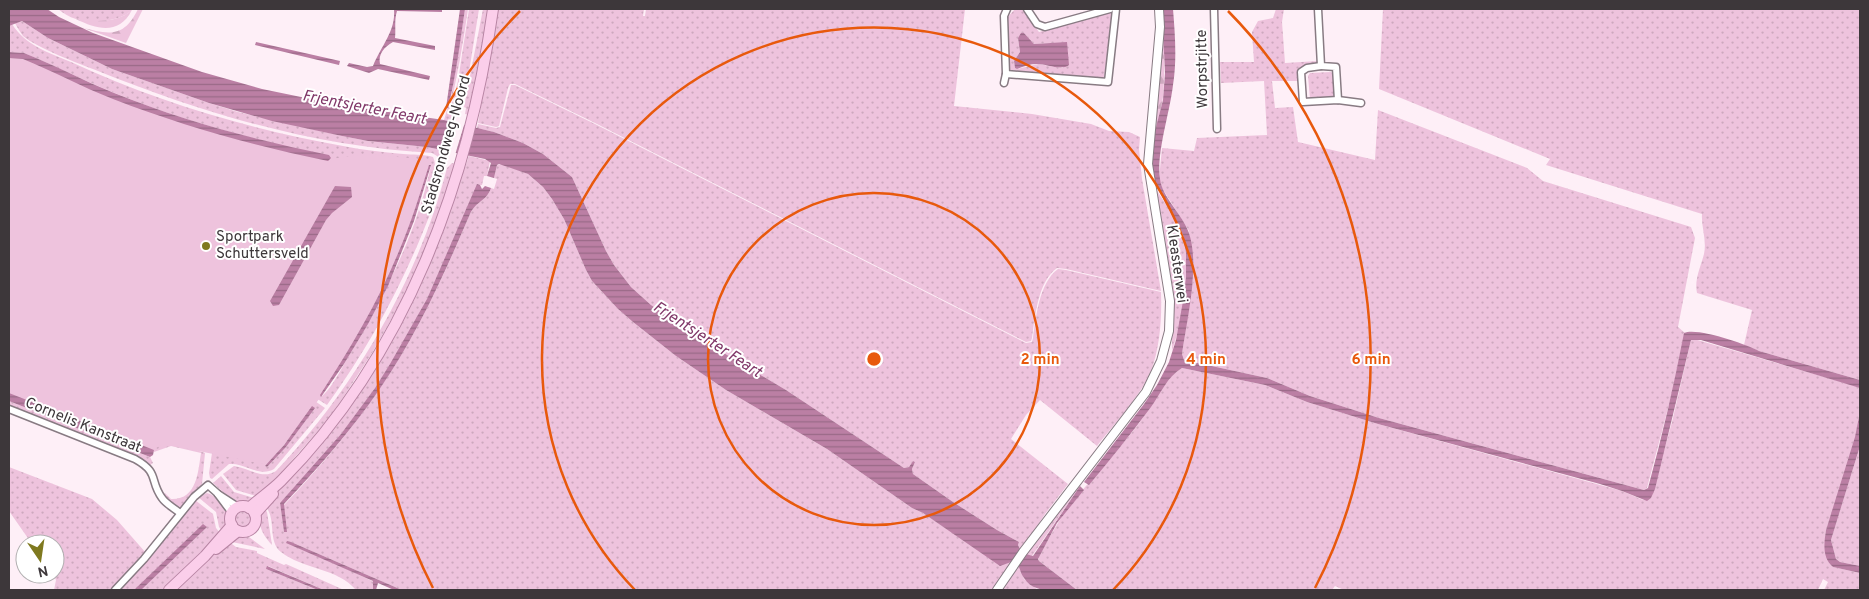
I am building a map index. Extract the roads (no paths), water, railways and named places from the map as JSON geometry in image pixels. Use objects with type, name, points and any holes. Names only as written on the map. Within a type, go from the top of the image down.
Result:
[{"type":"main road","name":"Stadsrondweg-Noord","points":[[252,511],[276,490],[328,426],[366,372],[417,281],[448,204],[460,164],[484,67],[493,9]]},
{"type":"main road","points":[[169,590],[235,528],[235,510],[246,506],[252,511],[256,523],[252,529],[245,532],[235,528]]},
{"type":"street","points":[[1004,83],[1006,74],[1004,16],[1007,9]]},
{"type":"street","points":[[1027,9],[1037,24],[1045,27],[1110,9]]},
{"type":"street","points":[[1006,74],[1108,82],[1116,9]]},
{"type":"street","name":"Kleasterwei","points":[[997,590],[1146,392],[1155,376],[1166,348],[1170,301],[1148,164],[1160,27],[1159,9]]},
{"type":"street","name":"Worpstrjitte","points":[[1214,9],[1217,129]]},
{"type":"street","points":[[1318,9],[1321,66]]},
{"type":"street","points":[[1338,100],[1336,67],[1321,66],[1307,68],[1302,72],[1303,102],[1338,100],[1361,103]]},
{"type":"street","name":"Cornelis Kanstraat","points":[[9,410],[144,464],[151,471],[162,499],[180,513]]},
{"type":"street","points":[[115,590],[144,559],[180,513],[208,485],[235,510]]},
{"type":"place","name":"Sportpark Schuttersveld","points":[[206,246]]},
{"type":"water label","name":"Frjentsjerter Feart","points":[[364,108]]},
{"type":"water label","name":"Frjentsjerter Feart","points":[[707,340]]}]
